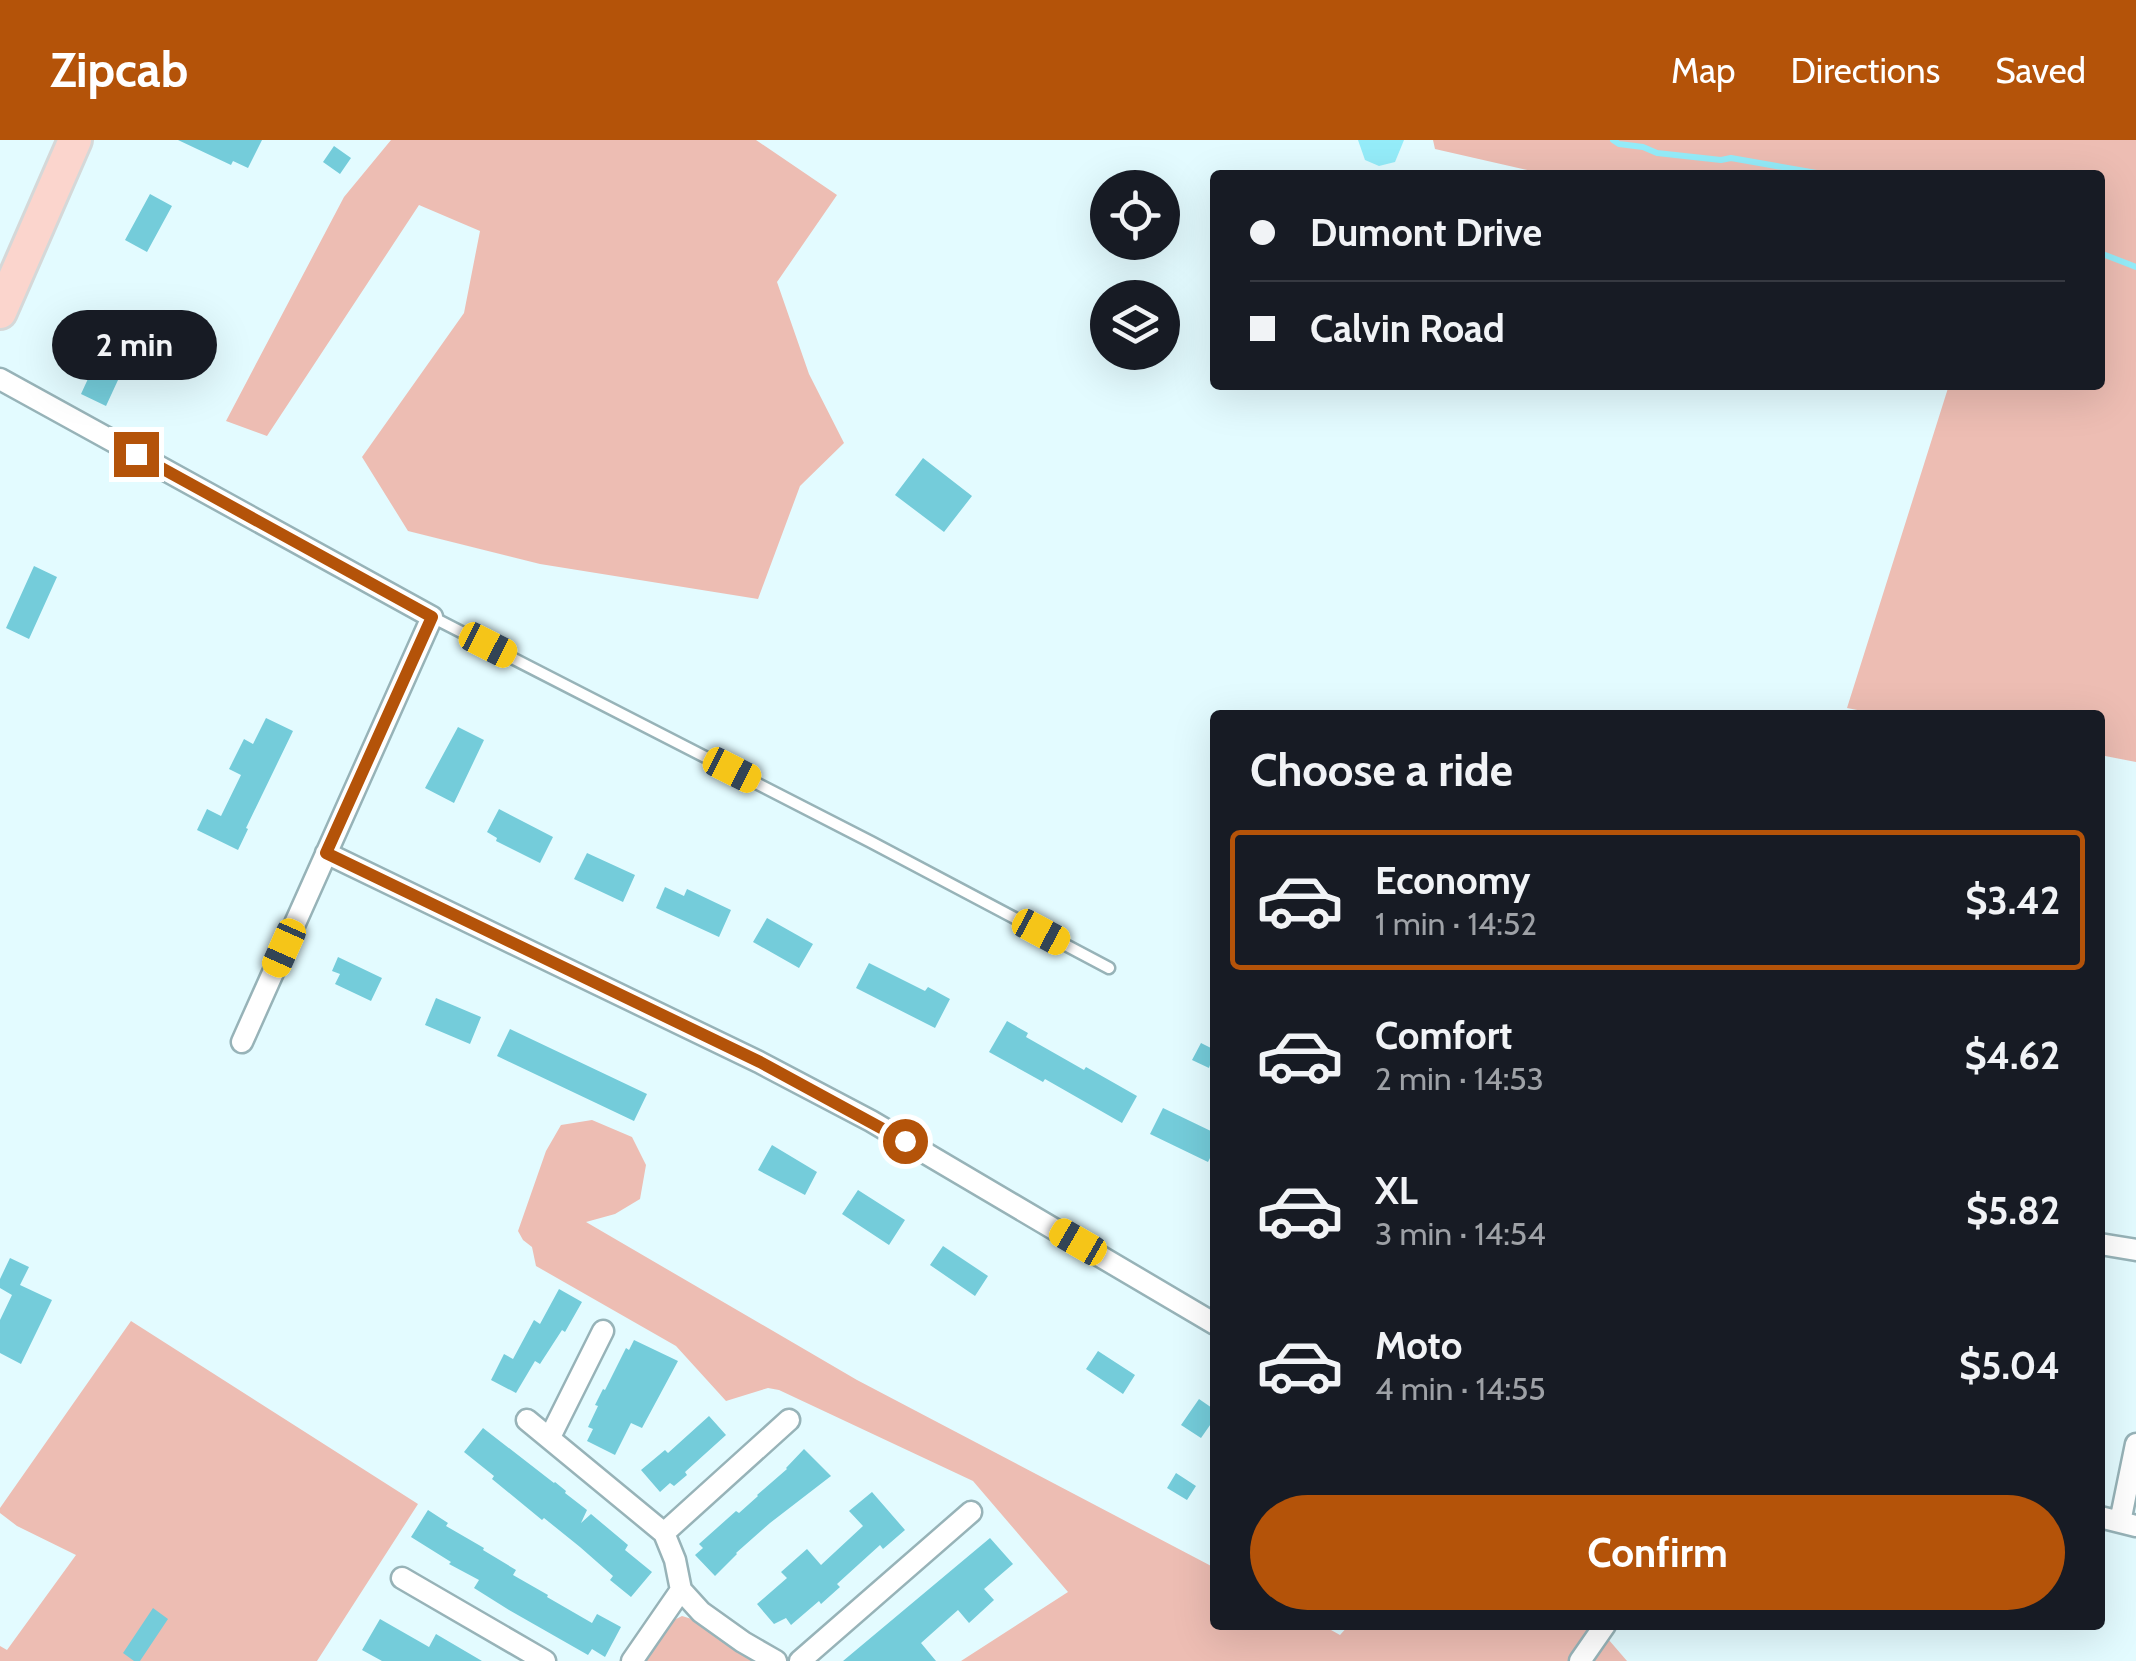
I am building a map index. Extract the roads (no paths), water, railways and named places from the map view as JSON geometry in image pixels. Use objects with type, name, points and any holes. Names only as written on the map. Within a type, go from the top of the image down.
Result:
[{"type":"main road","points":[[0,312],[74,140]]},
{"type":"street","points":[[0,380],[432,617],[242,1042]]},
{"type":"street","points":[[326,853],[760,1062],[871,1121],[1210,1321]]},
{"type":"street","points":[[2105,1245],[2136,1250]]},
{"type":"street","points":[[550,1437],[603,1331]]},
{"type":"street","points":[[527,1420],[664,1533],[682,1590],[701,1612],[776,1661]]},
{"type":"street","points":[[664,1533],[789,1420]]},
{"type":"street","points":[[2119,1522],[2136,1444]]},
{"type":"street","points":[[800,1661],[971,1512]]},
{"type":"street","points":[[402,1578],[544,1661]]},
{"type":"street","points":[[632,1661],[682,1590]]},
{"type":"street","points":[[1580,1661],[1602,1630]]},
{"type":"lane","points":[[432,617],[1109,968]]},
{"type":"water","points":[[1358,140],[1404,140],[1395,162],[1379,166],[1365,160]]},
{"type":"waterway","points":[[1613,140],[1657,153],[1731,158],[1799,170]]},
{"type":"waterway","points":[[2105,255],[2136,267]]}]
